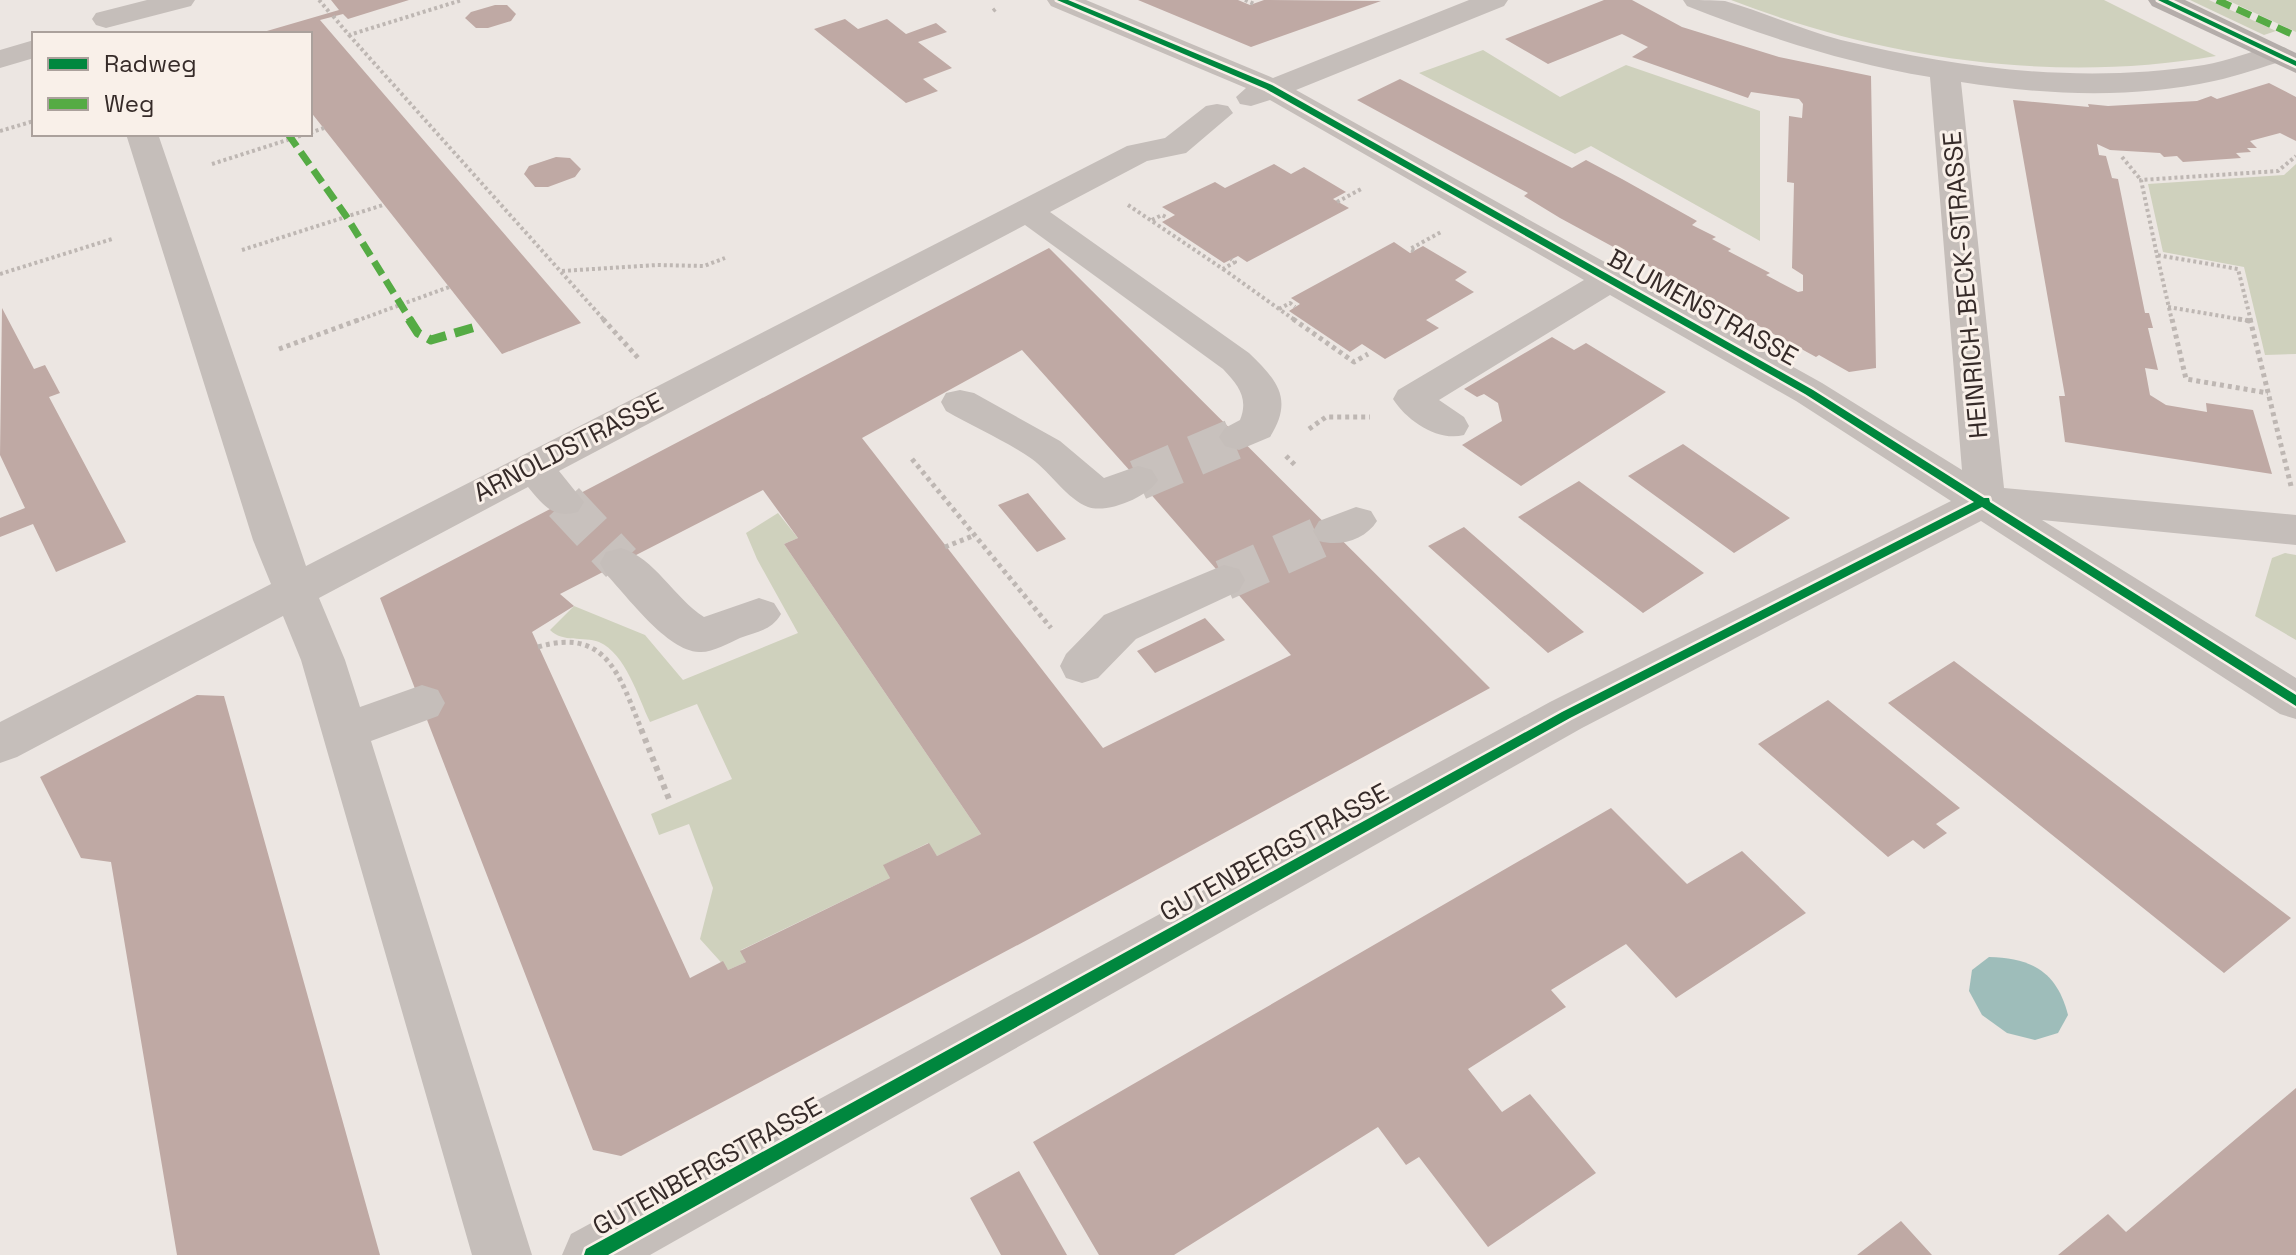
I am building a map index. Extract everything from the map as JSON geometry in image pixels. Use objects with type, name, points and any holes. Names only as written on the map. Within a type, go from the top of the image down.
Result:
[{"type":"main road","points":[[2162,0],[2286,59]]},
{"type":"street","points":[[105,23],[181,0]]},
{"type":"street","name":"BLUMENSTRASSE","points":[[1061,0],[1269,87],[1809,392],[2296,701]]},
{"type":"street","name":"ARNOLDSTRASSE","points":[[0,744],[1138,153],[1175,146],[1217,113],[1269,87],[1494,0]]},
{"type":"street","points":[[1697,0],[1804,39],[1875,57],[1945,70],[2042,80],[2141,80],[2230,70],[2286,59]]},
{"type":"street","points":[[0,59],[32,50]]},
{"type":"street","name":"HEINRICH-BECK-STRASSE","points":[[1945,70],[1985,501]]},
{"type":"street","points":[[143,136],[274,540],[323,660],[502,1255]]},
{"type":"street","points":[[1042,203],[1220,310]]},
{"type":"street","points":[[1042,203],[1257,382],[1262,395],[1262,413],[1256,428],[1239,437]]},
{"type":"street","points":[[1450,426],[1412,399],[1609,280]]},
{"type":"street","points":[[960,402],[1046,450],[1099,496],[1138,480]]},
{"type":"street","points":[[532,466],[564,502]]},
{"type":"street","points":[[1985,501],[2294,512]]},
{"type":"street","name":"GUTENBERGSTRASSE","points":[[592,1255],[1566,715],[1985,501]]},
{"type":"street","points":[[621,563],[672,618],[700,636],[759,614]]},
{"type":"street","points":[[1082,666],[1120,627],[1224,580]]},
{"type":"street","points":[[345,732],[422,703]]},
{"type":"path","points":[[319,0],[640,360]]},
{"type":"path","points":[[349,35],[462,0]]},
{"type":"path","points":[[1245,0],[1254,4]]},
{"type":"path","points":[[0,131],[32,122]]},
{"type":"path","points":[[312,132],[324,128]]},
{"type":"path","points":[[212,164],[299,136]]},
{"type":"path","points":[[2141,180],[2278,171],[2296,156]]},
{"type":"path","points":[[2122,157],[2141,180],[2186,379],[2268,393]]},
{"type":"path","points":[[1121,200],[1354,362],[1368,354]]},
{"type":"path","points":[[242,250],[383,205]]},
{"type":"path","points":[[1152,220],[1162,215],[1168,218]]},
{"type":"path","points":[[0,274],[112,239]]},
{"type":"path","points":[[2157,255],[2238,269],[2294,512]]},
{"type":"path","points":[[561,271],[657,265],[704,266],[725,258]]},
{"type":"path","points":[[1223,269],[1235,262],[1231,259]]},
{"type":"path","points":[[279,349],[449,287]]},
{"type":"path","points":[[1279,309],[1290,303],[1295,307]]},
{"type":"path","points":[[2168,307],[2250,321]]},
{"type":"path","points":[[1306,433],[1315,422],[1326,417],[1372,416],[1412,399]]},
{"type":"path","points":[[912,459],[1082,666]]},
{"type":"path","points":[[945,547],[975,535]]},
{"type":"path","points":[[538,647],[557,640],[582,643],[609,658],[669,799]]},
{"type":"green space","points":[[1731,0],[2104,0],[2216,56],[2155,64],[2093,67],[1970,61],[1848,38]]},
{"type":"green space","points":[[2190,0],[2209,0],[2276,31],[2264,35]]},
{"type":"green space","points":[[2227,0],[2296,0],[2296,32]]},
{"type":"green space","points":[[1483,50],[1560,97],[1626,65],[1760,111],[1760,241],[1591,146],[1575,154],[1419,73]]},
{"type":"green space","points":[[2296,164],[2296,354],[2265,355],[2244,267],[2163,252],[2148,184],[2284,175]]},
{"type":"green space","points":[[778,513],[798,538],[784,544],[981,834],[937,856],[928,843],[884,865],[890,878],[741,950],[746,962],[728,970],[700,939],[713,888],[689,824],[659,835],[651,814],[732,779],[697,704],[650,722],[617,656],[599,642],[561,637],[550,630],[574,606],[645,635],[683,680],[798,633],[746,533]]},
{"type":"green space","points":[[2285,553],[2296,555],[2296,640],[2255,616],[2272,558]]},
{"type":"water","points":[[1989,957],[2030,964],[2050,978],[2068,1015],[2058,1033],[2035,1040],[2007,1033],[1982,1015],[1969,991],[1972,970]]},
{"type":"building","points":[[331,0],[409,0],[348,19],[343,14],[320,20],[581,323],[502,354],[312,114],[312,32],[263,32],[339,10]]},
{"type":"building","points":[[1138,0],[1238,0],[1250,5],[1264,0],[1381,1],[1251,47]]},
{"type":"building","points":[[1604,0],[1632,0],[1682,27],[1779,57],[1871,76],[1876,368],[1849,372],[1819,355],[1816,357],[1560,218],[1524,196],[1528,193],[1357,100],[1400,79],[1572,168],[1586,160],[1697,221],[1692,225],[1716,237],[1712,239],[1731,249],[1728,251],[1770,273],[1766,275],[1798,292],[1803,291],[1803,275],[1792,268],[1794,183],[1787,182],[1789,116],[1802,118],[1803,104],[1799,99],[1751,92],[1748,98],[1632,57],[1648,47],[1622,34],[1548,64],[1505,39]]},
{"type":"building","points":[[507,5],[516,14],[511,21],[488,28],[476,28],[465,18],[471,12]]},
{"type":"building","points":[[845,19],[858,29],[887,19],[906,34],[936,23],[947,32],[918,42],[952,68],[923,79],[938,91],[906,103],[814,29]]},
{"type":"building","points":[[2269,83],[2296,97],[2296,141],[2280,133],[2250,141],[2257,148],[2247,148],[2251,152],[2236,153],[2241,158],[2183,162],[2177,156],[2110,150],[2097,144],[2099,155],[2106,156],[2112,178],[2118,179],[2145,313],[2149,313],[2153,328],[2148,328],[2158,370],[2145,368],[2150,395],[2166,405],[2207,412],[2206,403],[2253,410],[2272,474],[2065,442],[2059,396],[2065,396],[2013,100],[2089,107],[2088,104],[2108,106],[2197,101],[2211,96],[2217,99]]},
{"type":"building","points":[[556,157],[570,158],[581,169],[575,177],[548,187],[535,187],[524,174],[529,166]]},
{"type":"building","points":[[1274,164],[1291,174],[1304,167],[1346,192],[1333,199],[1349,208],[1247,262],[1238,256],[1224,263],[1162,222],[1175,215],[1162,207],[1215,182],[1225,188]]},
{"type":"building","points":[[1394,242],[1410,253],[1423,246],[1467,272],[1455,280],[1474,292],[1426,320],[1439,328],[1385,359],[1362,344],[1350,352],[1289,311],[1300,304],[1291,298]]},
{"type":"building","points":[[1049,248],[1490,688],[1044,931],[621,1156],[593,1150],[380,598]],"holes":[[[1022,350],[1148,491],[1291,655],[1103,748],[862,438]],[[763,490],[798,538],[784,544],[981,834],[937,856],[929,843],[883,865],[890,878],[740,951],[746,962],[728,970],[723,961],[690,978],[532,632],[574,606],[560,594]]]},
{"type":"building","points":[[2,308],[34,369],[45,365],[60,393],[49,397],[126,542],[56,572],[33,524],[0,537],[0,518],[25,508],[0,455]]},
{"type":"building","points":[[1552,337],[1574,350],[1586,343],[1666,392],[1521,486],[1462,445],[1502,421],[1498,403],[1484,394],[1477,397],[1464,389]]},
{"type":"building","points":[[1683,444],[1790,518],[1734,553],[1628,476]]},
{"type":"building","points":[[1579,481],[1704,573],[1643,613],[1518,517]]},
{"type":"building","points":[[1028,493],[1066,539],[1037,552],[998,505]]},
{"type":"building","points":[[1464,527],[1584,632],[1548,653],[1428,546]]},
{"type":"building","points":[[1205,618],[1225,640],[1155,673],[1137,651]]},
{"type":"building","points":[[1954,661],[2291,918],[2224,973],[1888,703]]},
{"type":"building","points":[[197,695],[224,696],[380,1255],[177,1255],[111,862],[81,858],[40,777]]},
{"type":"building","points":[[1828,700],[1960,808],[1936,824],[1947,833],[1924,849],[1913,840],[1888,857],[1758,744]]},
{"type":"building","points":[[1611,808],[1687,884],[1742,851],[1806,913],[1676,998],[1626,944],[1551,990],[1566,1007],[1468,1069],[1502,1112],[1530,1094],[1596,1173],[1488,1247],[1419,1157],[1406,1165],[1378,1127],[1174,1255],[1099,1255],[1033,1142]]},
{"type":"building","points":[[2296,1088],[2296,1255],[2058,1255],[2108,1214],[2126,1232]]},
{"type":"building","points":[[1019,1171],[1067,1255],[1001,1255],[970,1198]]},
{"type":"building","points":[[1901,1221],[1932,1255],[1857,1255]]},
{"type":"tunnel","points":[[1138,480],[1239,437]]},
{"type":"tunnel","points":[[564,502],[621,563]]},
{"type":"tunnel","points":[[1224,580],[1334,531]]},
{"type":"marked path","points":[[2217,0],[2296,36]]},
{"type":"marked path","points":[[289,136],[346,216],[418,333],[431,340],[479,326]]},
{"type":"cycle path","points":[[1061,0],[1269,87],[1809,392],[2296,701]]},
{"type":"cycle path","points":[[2162,0],[2296,64]]},
{"type":"cycle path","points":[[592,1255],[1566,715],[1985,501]]}]
